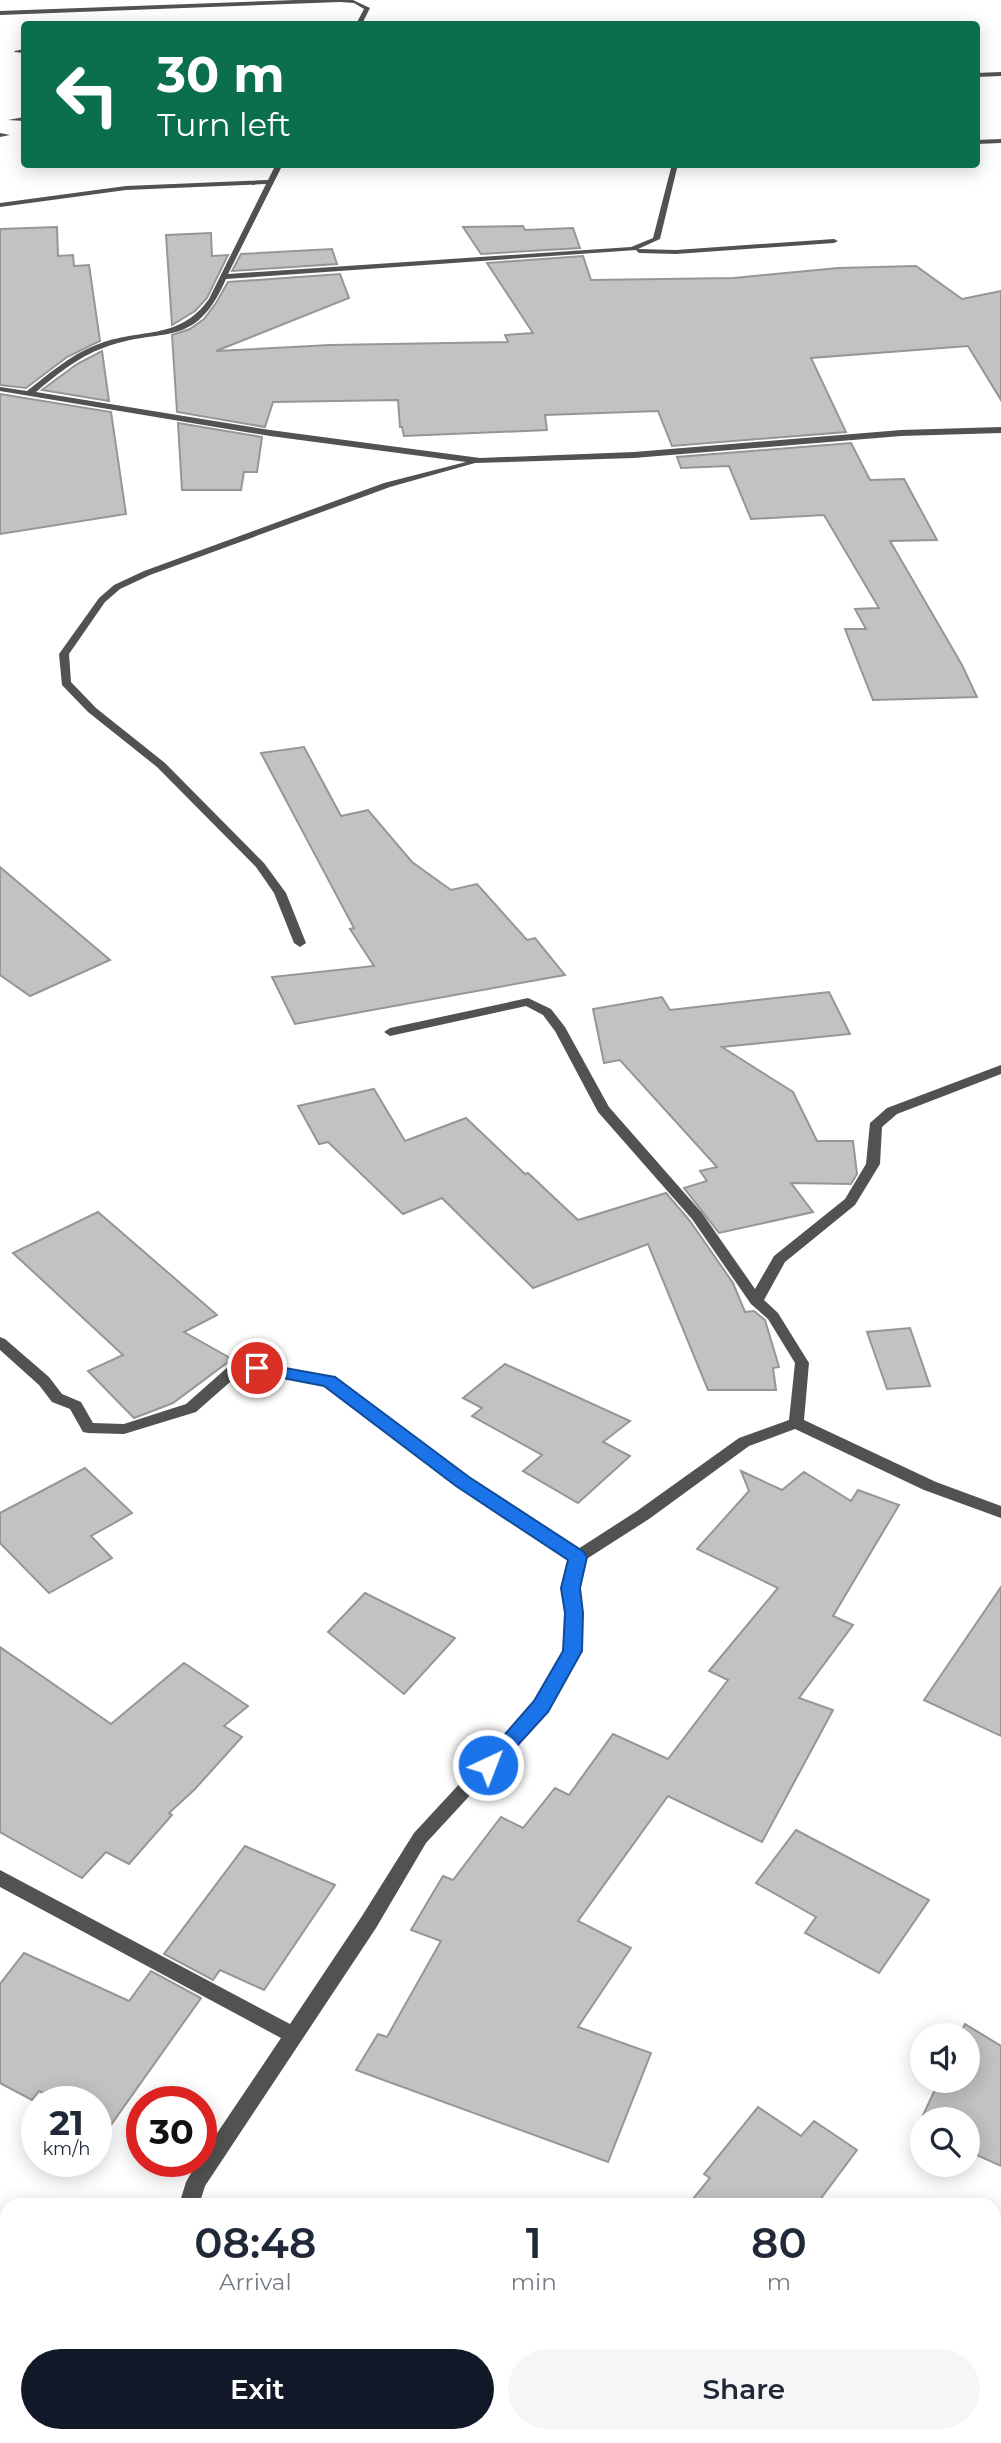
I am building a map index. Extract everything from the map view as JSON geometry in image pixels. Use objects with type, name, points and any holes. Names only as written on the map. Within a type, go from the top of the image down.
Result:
[{"type":"street","points":[[0,13],[340,0],[355,2],[367,8],[360,21]]},
{"type":"street","points":[[16,52],[21,51]]},
{"type":"street","points":[[980,75],[1001,74]]},
{"type":"street","points":[[11,120],[21,119]]},
{"type":"street","points":[[980,142],[1001,141]]},
{"type":"street","points":[[30,393],[73,360],[99,346],[136,335],[161,334],[188,326],[203,317],[217,294],[223,276],[278,168]]},
{"type":"street","points":[[620,251],[643,247],[656,239],[674,168]]},
{"type":"street","points":[[0,205],[126,188],[271,182]]},
{"type":"street","points":[[223,276],[620,251],[676,252],[834,241]]},
{"type":"street","points":[[0,389],[270,433],[480,461],[658,453],[901,433],[1001,430]]},
{"type":"street","points":[[300,943],[280,893],[260,866],[161,765],[92,710],[66,683],[64,654],[102,600],[117,587],[147,573],[387,485],[480,461]]},
{"type":"street","points":[[390,1032],[528,1002],[542,1007],[561,1030],[603,1109],[697,1216],[756,1301],[773,1316],[802,1363],[796,1423]]},
{"type":"street","points":[[756,1301],[779,1259],[850,1202],[873,1164],[875,1126],[892,1111],[1001,1069]]},
{"type":"street","points":[[0,1342],[44,1381],[57,1398],[76,1406],[88,1428],[124,1429],[191,1408],[234,1370],[242,1368],[329,1381],[463,1481],[578,1557]]},
{"type":"street","points":[[191,2198],[197,2182],[420,1839],[541,1707],[572,1651],[574,1613],[570,1588],[578,1557],[643,1515],[744,1442],[796,1423],[930,1486],[1001,1512]]},
{"type":"street","points":[[0,1878],[294,2036]]},
{"type":"building","points":[[523,226],[525,230],[573,228],[580,248],[481,254],[463,227]]},
{"type":"building","points":[[57,227],[58,256],[73,255],[74,266],[89,265],[100,341],[67,357],[26,388],[0,385],[0,229]]},
{"type":"building","points":[[211,233],[212,256],[228,255],[207,298],[195,311],[172,325],[166,235]]},
{"type":"building","points":[[332,249],[337,264],[232,271],[241,254]]},
{"type":"building","points":[[583,256],[591,280],[734,278],[838,268],[916,266],[962,299],[1001,291],[1001,400],[968,346],[811,358],[846,432],[672,446],[658,411],[545,415],[547,430],[404,436],[400,427],[398,400],[273,402],[265,427],[177,412],[172,335],[190,329],[204,319],[228,282],[340,274],[349,298],[216,351],[330,345],[508,342],[505,335],[533,333],[487,263]]},
{"type":"building","points":[[102,351],[109,401],[42,390],[77,364]]},
{"type":"building","points":[[0,394],[111,412],[126,514],[0,534]]},
{"type":"building","points":[[178,423],[262,437],[257,472],[244,472],[241,490],[182,490]]},
{"type":"building","points":[[851,443],[870,480],[904,479],[937,540],[890,541],[962,665],[977,697],[873,700],[845,629],[866,629],[855,609],[879,608],[824,515],[751,519],[729,466],[681,468],[677,457]]},
{"type":"building","points":[[304,747],[341,816],[368,810],[412,862],[451,890],[477,884],[527,940],[535,938],[565,975],[295,1024],[272,977],[374,966],[350,929],[354,928],[261,753]]},
{"type":"building","points":[[0,867],[110,960],[30,996],[0,975]]},
{"type":"building","points":[[829,992],[850,1034],[722,1047],[793,1092],[817,1141],[853,1141],[857,1174],[851,1184],[791,1183],[813,1212],[719,1233],[684,1188],[707,1181],[700,1171],[717,1167],[620,1060],[604,1063],[593,1009],[662,997],[670,1010]]},
{"type":"building","points":[[374,1089],[405,1141],[466,1118],[578,1220],[666,1193],[690,1221],[733,1283],[745,1312],[754,1311],[765,1320],[779,1367],[773,1368],[776,1390],[708,1390],[648,1244],[533,1288],[442,1198],[403,1214],[328,1142],[319,1144],[298,1106]]},
{"type":"building","points":[[98,1212],[217,1315],[184,1332],[232,1359],[173,1403],[134,1418],[88,1371],[123,1355],[13,1253]]},
{"type":"building","points":[[910,1328],[930,1386],[887,1389],[867,1332]]},
{"type":"building","points":[[505,1364],[630,1421],[603,1442],[630,1456],[578,1503],[523,1471],[542,1455],[472,1416],[482,1408],[463,1398]]},
{"type":"building","points":[[85,1468],[132,1513],[91,1536],[112,1558],[49,1593],[0,1543],[0,1513]]},
{"type":"building","points":[[741,1471],[782,1490],[804,1472],[851,1501],[858,1490],[899,1505],[833,1616],[853,1625],[799,1698],[833,1710],[762,1842],[668,1796],[578,1921],[631,1948],[578,2027],[651,2053],[608,2162],[356,2070],[378,2034],[387,2037],[441,1941],[411,1930],[443,1876],[453,1880],[501,1817],[523,1828],[555,1788],[569,1795],[613,1734],[668,1759],[728,1680],[709,1671],[778,1588],[697,1549],[749,1491]]},
{"type":"building","points":[[1001,1587],[1001,1736],[924,1700]]},
{"type":"building","points":[[365,1593],[455,1638],[404,1694],[328,1632]]},
{"type":"building","points":[[0,1647],[111,1724],[184,1663],[248,1706],[224,1726],[242,1737],[195,1789],[169,1813],[172,1815],[129,1864],[106,1852],[82,1878],[0,1832]]},
{"type":"building","points":[[796,1830],[929,1900],[879,1973],[805,1933],[816,1917],[756,1883]]},
{"type":"building","points":[[245,1846],[335,1885],[264,1990],[220,1970],[213,1980],[164,1954]]},
{"type":"building","points":[[24,1953],[129,2001],[151,1971],[201,1998],[139,2086],[126,2086],[126,2104],[112,2123],[112,2086],[21,2086],[21,2094],[0,2083],[0,1984]]},
{"type":"building","points":[[980,2033],[1001,2046],[1001,2166],[980,2156],[980,2107],[927,2107],[933,2093],[980,2093]]},
{"type":"building","points":[[758,2107],[801,2136],[814,2121],[857,2150],[821,2198],[694,2198],[710,2178],[704,2174]]},
{"type":"route","points":[[257,1368],[329,1381],[463,1481],[578,1557],[570,1588],[574,1613],[572,1651],[541,1707],[488,1765]]}]
